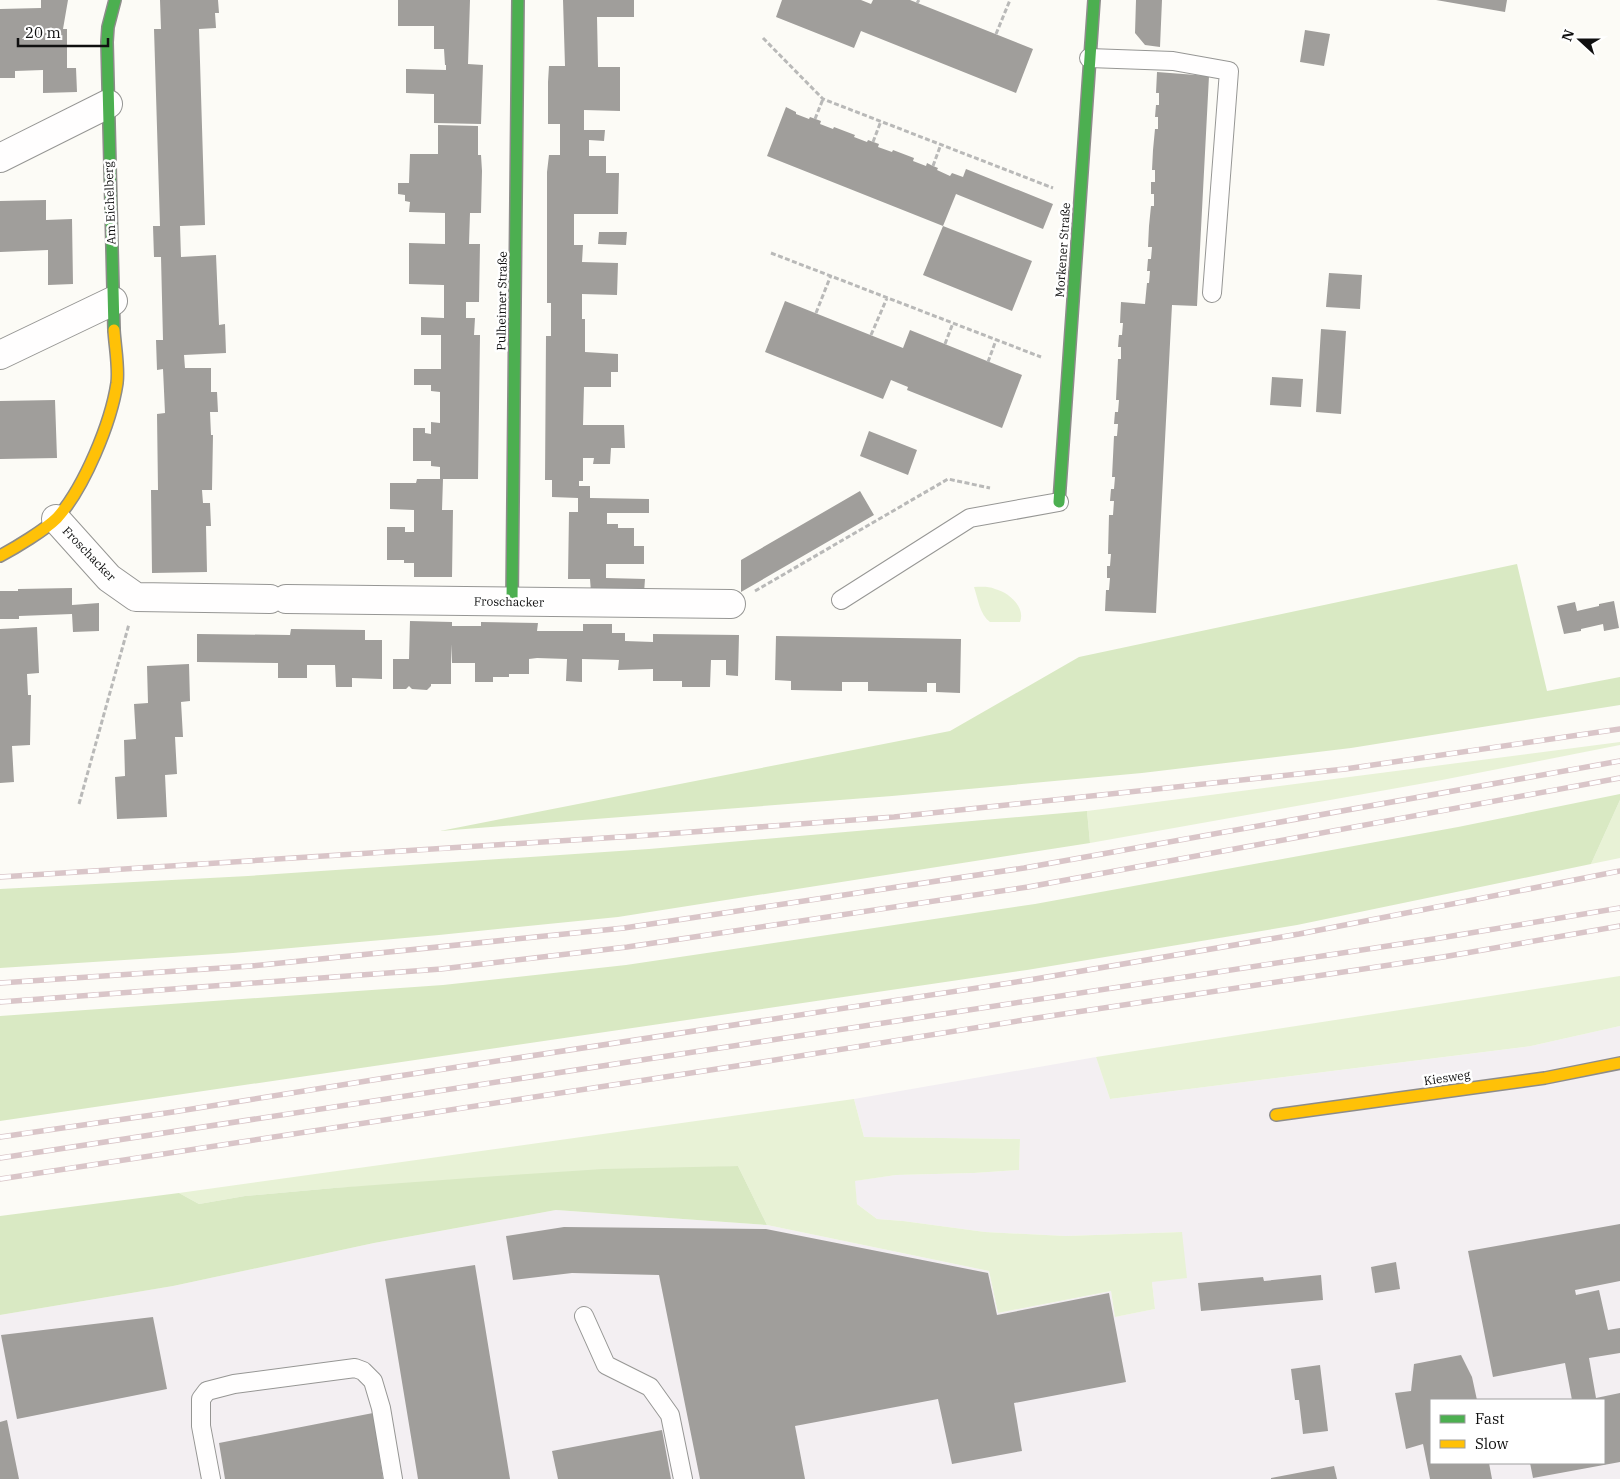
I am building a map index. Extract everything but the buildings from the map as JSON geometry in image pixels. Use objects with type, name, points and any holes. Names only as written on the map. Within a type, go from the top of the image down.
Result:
[{"type":"street","name":"Am Eichelberg","points":[[0,556],[14,549],[56,519],[74,496],[100,443],[117,382],[113,301],[107,42],[108,26],[115,0]]},
{"type":"street","name":"Pulheimer Straße","points":[[512,602],[518,0]]},
{"type":"street","name":"Morkener Straße","points":[[1059,502],[1094,0]]},
{"type":"street","points":[[0,158],[108,104]]},
{"type":"street","points":[[0,355],[113,301]]},
{"type":"street","name":"Froschacker","points":[[56,519],[109,578],[136,597],[731,604]]},
{"type":"street","name":"Kiesweg","points":[[1276,1115],[1545,1078],[1620,1063]]},
{"type":"lane","points":[[1089,58],[1173,61],[1229,71],[1212,293]]},
{"type":"lane","points":[[841,600],[970,518],[1059,502]]},
{"type":"lane","points":[[584,1316],[606,1365],[650,1387],[670,1415],[684,1479]]},
{"type":"lane","points":[[211,1479],[201,1426],[202,1399],[207,1391],[234,1384],[355,1368],[363,1371],[373,1381],[381,1408],[393,1479]]},
{"type":"path","points":[[996,34],[1010,0]]},
{"type":"path","points":[[764,38],[823,99],[1080,198]]},
{"type":"path","points":[[816,119],[823,99]]},
{"type":"path","points":[[873,142],[881,121]]},
{"type":"path","points":[[934,166],[941,144]]},
{"type":"path","points":[[771,253],[1069,368]]},
{"type":"path","points":[[816,313],[831,275]]},
{"type":"path","points":[[871,335],[887,298]]},
{"type":"path","points":[[944,344],[952,323]]},
{"type":"path","points":[[988,362],[996,340]]},
{"type":"path","points":[[731,604],[948,479],[994,489]]},
{"type":"path","points":[[79,804],[136,597]]},
{"type":"shaded area","points":[[1620,1026],[1620,1479],[0,1479],[0,1315],[173,1286],[374,1243],[556,1210],[767,1225],[989,1271],[998,1313],[1111,1291],[1115,1317],[1155,1309],[1152,1282],[1182,1232],[1066,1236],[985,1232],[877,1219],[857,1204],[854,1181],[896,1175],[1019,1170],[1020,1139],[864,1137],[854,1099],[1096,1057],[1110,1099],[1531,1046]]},
{"type":"green space","points":[[1517,564],[1547,691],[1620,677],[1620,705],[1351,748],[1142,773],[892,796],[440,831],[950,731],[1079,657]]},
{"type":"green space","points":[[974,587],[992,588],[1005,593],[1018,606],[1021,616],[1020,622],[990,622],[982,611]]},
{"type":"green space","points":[[1620,742],[1620,745],[1442,780],[1090,843],[1087,811]]},
{"type":"green space","points":[[1620,794],[1620,800],[1591,864],[1297,925],[1027,970],[0,1121],[0,1016],[443,985],[626,965],[1035,904],[1458,827]]},
{"type":"green space","points":[[1620,800],[1620,858],[1591,864]]},
{"type":"green space","points":[[1087,811],[1090,843],[618,917],[233,953],[0,968],[0,889],[248,876],[649,849]]},
{"type":"green space","points":[[1620,976],[1620,1026],[1531,1046],[1110,1099],[1096,1057]]},
{"type":"green space","points":[[854,1099],[864,1137],[1020,1139],[1019,1170],[896,1175],[855,1181],[857,1204],[877,1219],[985,1232],[1066,1236],[1182,1232],[1187,1278],[1152,1282],[1155,1309],[1115,1317],[1111,1291],[998,1313],[989,1271],[767,1225],[738,1166],[334,1188],[245,1196],[199,1204],[179,1193]]},
{"type":"green space","points":[[738,1166],[767,1225],[556,1210],[374,1243],[173,1286],[0,1315],[0,1216],[179,1193],[199,1204],[245,1196],[497,1176],[603,1169]]},
{"type":"railway","points":[[0,877],[651,835],[894,817],[1345,769],[1620,729]]},
{"type":"railway","points":[[0,983],[251,966],[624,928],[1024,868],[1620,761]]},
{"type":"railway","points":[[0,1002],[441,969],[627,947],[1028,887],[1620,778]]},
{"type":"railway","points":[[0,1137],[1029,980],[1299,934],[1620,871]]},
{"type":"railway","points":[[0,1158],[1440,938],[1620,908]]},
{"type":"railway","points":[[0,1179],[1030,1019],[1443,957],[1620,926]]},
{"type":"traffic: fast","points":[[114,330],[107,42],[108,27],[115,0]]},
{"type":"traffic: fast","points":[[512,602],[518,0]]},
{"type":"traffic: fast","points":[[1059,502],[1094,0]]},
{"type":"traffic: slow","points":[[0,556],[52,523],[67,505],[86,473],[95,454],[114,399],[117,383],[114,330]]},
{"type":"traffic: slow","points":[[1276,1115],[1545,1078],[1620,1063]]}]
